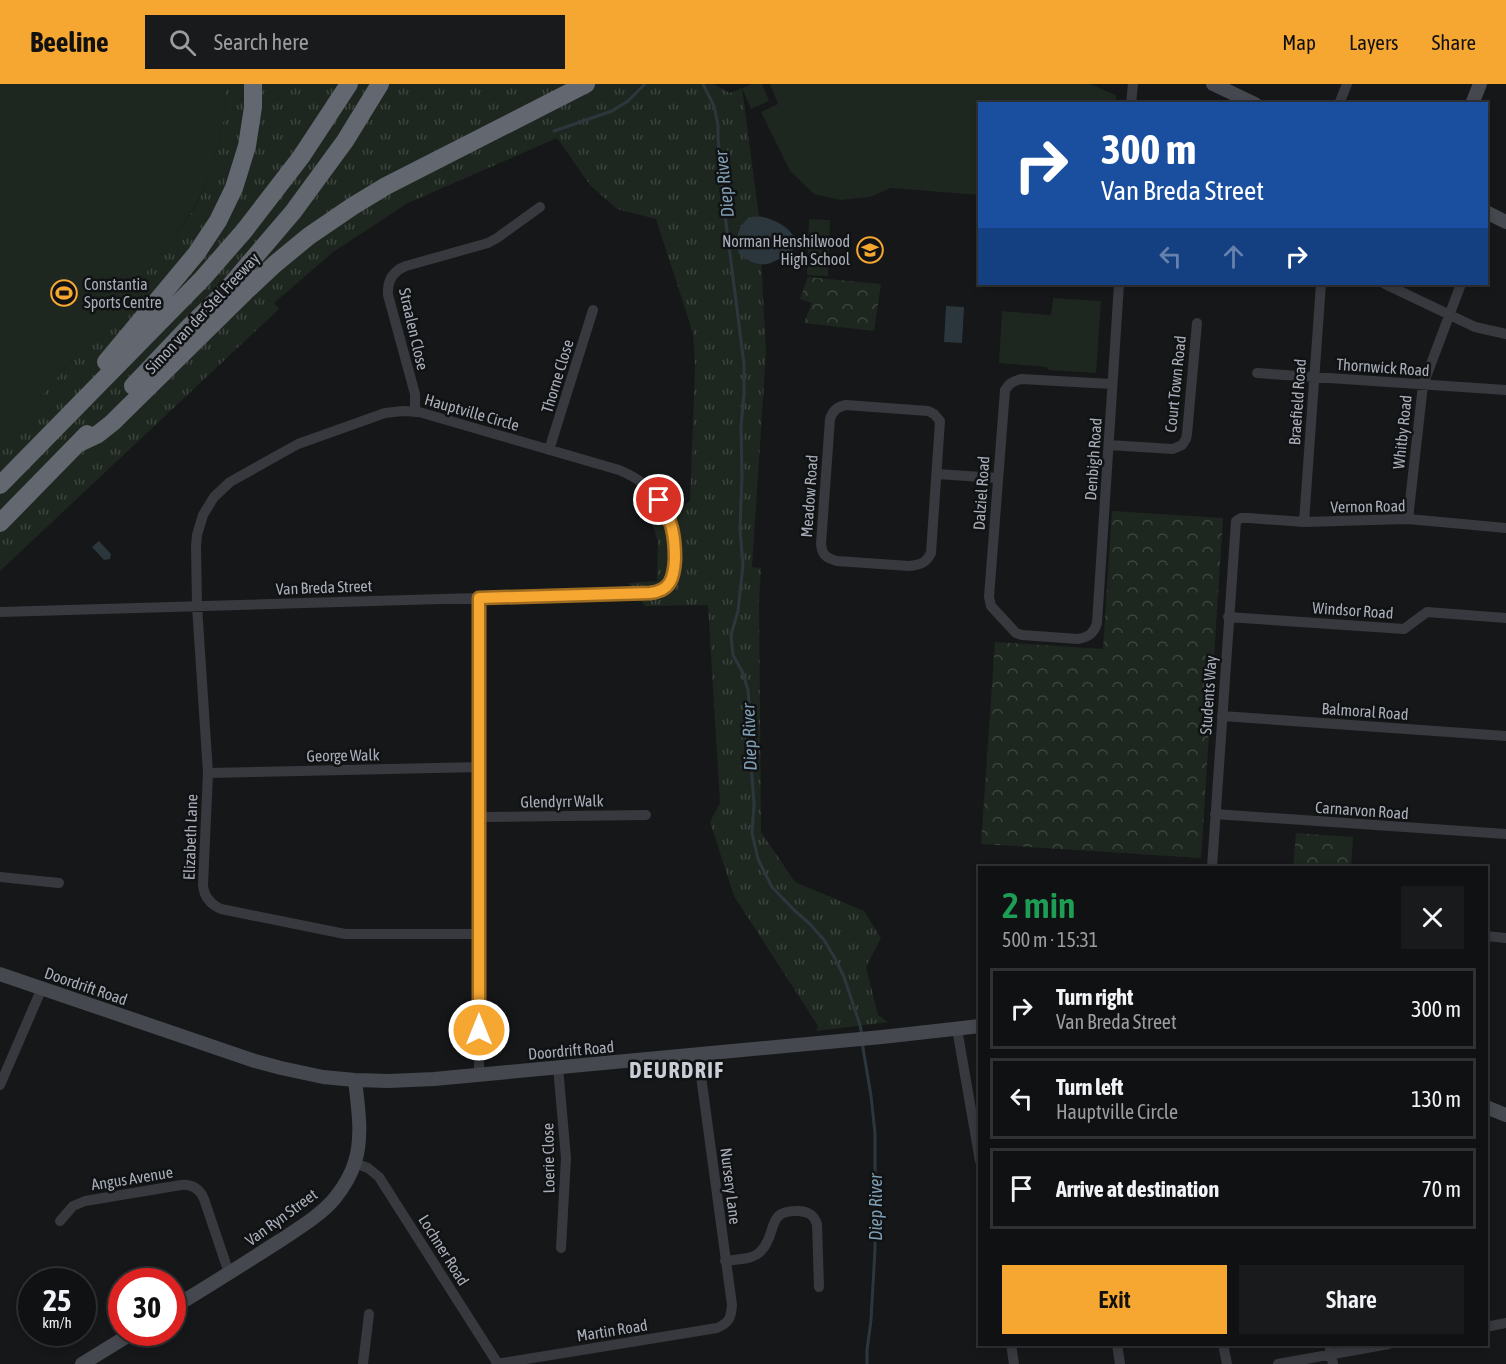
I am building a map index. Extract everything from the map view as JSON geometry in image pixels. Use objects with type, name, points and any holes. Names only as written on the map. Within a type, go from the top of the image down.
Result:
[{"type":"highway","points":[[30,453],[196,254],[218,221],[234,188],[248,146],[253,84]]},
{"type":"highway","name":"Simon van der Stel Freeway","points":[[0,485],[203,278],[244,231],[301,157],[349,84]]},
{"type":"highway","name":"Simon van der Stel Freeway","points":[[0,523],[223,294],[293,212],[332,158],[380,84]]},
{"type":"highway","points":[[79,442],[98,434],[112,423],[253,285],[309,236],[386,186],[586,84]]},
{"type":"street","points":[[1131,102],[1133,84]]},
{"type":"street","points":[[1213,84],[1231,88],[1252,102]]},
{"type":"street","points":[[1340,102],[1347,84]]},
{"type":"street","points":[[1473,102],[1480,84]]},
{"type":"street","name":"Straalen Close","points":[[415,412],[415,394],[388,295],[391,277],[397,270],[406,266],[488,243],[540,207]]},
{"type":"street","points":[[1488,213],[1506,222]]},
{"type":"street","name":"Denbigh Road","points":[[1000,616],[1012,630],[1022,635],[1078,639],[1085,638],[1095,629],[1119,285]]},
{"type":"street","name":"Braefield Road","points":[[1304,522],[1321,285]]},
{"type":"street","points":[[1387,285],[1475,327],[1506,334]]},
{"type":"street","name":"Whitby Road","points":[[1408,519],[1423,385],[1461,285]]},
{"type":"street","name":"Thorne Close","points":[[549,450],[593,310]]},
{"type":"street","name":"Court Town Road","points":[[1109,445],[1173,449],[1184,443],[1187,434],[1197,323]]},
{"type":"street","name":"Thornwick Road","points":[[1257,373],[1506,390]]},
{"type":"street","name":"Dalziel Road","points":[[1000,616],[991,606],[989,597],[1005,390],[1008,385],[1021,378],[1112,384]]},
{"type":"street","name":"Meadow Road","points":[[846,405],[928,411],[934,414],[940,421],[941,427],[937,474],[932,553],[923,563],[909,566],[878,564],[837,561],[825,556],[821,544],[830,419],[839,407],[846,405]]},
{"type":"street","name":"Hauptville Circle","points":[[197,606],[197,535],[208,506],[221,489],[239,476],[298,444],[385,413],[403,411],[415,412],[629,474],[646,485],[669,516],[674,533],[672,578],[667,586],[650,593]]},
{"type":"street","points":[[937,474],[998,478]]},
{"type":"street","name":"Vernon Road","points":[[1234,524],[1241,518],[1304,522],[1408,519],[1506,528]]},
{"type":"street","name":"Students Way","points":[[1212,866],[1234,524]]},
{"type":"street","name":"Van Breda Street","points":[[0,612],[650,593]]},
{"type":"street","points":[[479,598],[479,1075]]},
{"type":"street","name":"Elizabeth Lane","points":[[197,606],[208,773],[203,885],[207,899],[216,907],[345,934],[479,934]]},
{"type":"street","name":"Windsor Road","points":[[1228,617],[1404,628],[1427,612],[1506,618]]},
{"type":"street","name":"Balmoral Road","points":[[1222,716],[1506,736]]},
{"type":"street","name":"George Walk","points":[[208,773],[480,767]]},
{"type":"street","name":"Carnarvon Road","points":[[1215,814],[1506,834]]},
{"type":"street","name":"Glendyrr Walk","points":[[480,817],[646,815]]},
{"type":"street","points":[[0,877],[59,883]]},
{"type":"street","points":[[1488,936],[1506,938]]},
{"type":"street","name":"Doordrift Road","points":[[0,974],[255,1060],[302,1073],[355,1080],[411,1081],[978,1026]]},
{"type":"street","points":[[0,1085],[42,988]]},
{"type":"street","points":[[957,1029],[978,1150]]},
{"type":"street","name":"Nursery Lane","points":[[698,1054],[732,1305],[729,1321]]},
{"type":"street","name":"Loerie Close","points":[[558,1067],[566,1158],[561,1248]]},
{"type":"street","name":"Van Ryn Street","points":[[186,1300],[229,1274],[319,1213],[334,1199],[350,1175],[354,1163],[359,1134],[355,1080]]},
{"type":"street","points":[[1488,1108],[1506,1114]]},
{"type":"street","name":"Lochner Road","points":[[354,1163],[368,1168],[379,1177],[497,1364]]},
{"type":"street","name":"Angus Avenue","points":[[60,1221],[73,1206],[85,1201],[181,1185],[192,1186],[200,1191],[204,1199],[229,1274]]},
{"type":"street","points":[[725,1261],[754,1256],[761,1251],[778,1216],[788,1211],[806,1212],[812,1215],[817,1224],[819,1287]]},
{"type":"street","points":[[363,1364],[369,1314]]},
{"type":"street","name":"Martin Road","points":[[497,1364],[717,1329],[729,1321]]},
{"type":"street","points":[[1488,1327],[1506,1323]]},
{"type":"street","points":[[82,1364],[99,1360],[116,1346]]},
{"type":"street","points":[[1011,1346],[1014,1364]]},
{"type":"street","points":[[1117,1346],[1120,1364]]},
{"type":"street","points":[[1223,1346],[1227,1364]]},
{"type":"street","points":[[1278,1364],[1377,1346]]},
{"type":"green space","name":"Constantia Sports Centre","points":[[0,84],[224,84],[226,111],[212,169],[196,205],[172,241],[0,443]]},
{"type":"green space","points":[[224,84],[714,84],[730,93],[742,88],[759,217],[766,353],[752,567],[761,568],[759,601],[761,832],[795,882],[864,911],[881,938],[866,967],[878,1015],[888,1022],[816,1031],[818,1026],[734,896],[710,822],[720,803],[708,605],[645,606],[628,583],[657,581],[658,543],[652,521],[676,511],[690,501],[695,367],[693,333],[656,219],[617,209],[590,185],[557,138],[408,203],[333,252],[274,303],[279,309],[0,571],[0,443],[172,241],[196,206],[212,169],[226,111]]},
{"type":"green space","points":[[752,84],[762,84],[769,101],[751,109],[742,88]]},
{"type":"green space","points":[[770,84],[1090,84],[1116,95],[1116,102],[978,102],[978,195],[891,188],[870,197],[840,200],[814,194],[790,171],[761,112],[778,104]]},
{"type":"green space","points":[[809,219],[830,220],[828,276],[807,275]]},
{"type":"green space","points":[[808,277],[881,284],[874,331],[804,323],[812,303],[800,299]]},
{"type":"green space","points":[[1053,298],[1101,301],[1096,373],[1048,370],[1047,367],[999,363],[1002,311],[1051,315]]},
{"type":"green space","points":[[1112,511],[1223,518],[1201,858],[981,844],[995,642],[1103,649]]},
{"type":"green space","points":[[1296,833],[1353,837],[1351,866],[1293,866]]},
{"type":"shaded area","points":[[749,217],[763,217],[781,224],[793,235],[794,248],[772,263],[764,264],[753,262],[739,254],[738,234]]},
{"type":"shaded area","points":[[946,306],[964,307],[962,343],[944,342]]},
{"type":"shaded area","points":[[99,541],[111,554],[110,559],[104,560],[92,547]]},
{"type":"waterway","points":[[554,131],[612,111],[628,101],[645,84]]},
{"type":"waterway","name":"Diep River","points":[[703,84],[714,106],[718,125],[724,207],[744,364],[740,529],[743,565],[738,611],[731,635],[733,655],[742,671],[748,690],[754,804],[752,833],[758,859],[772,887],[810,924],[824,940],[836,960],[844,977],[862,1035]]},
{"type":"waterway","name":"Diep River","points":[[862,1042],[875,1133],[875,1250],[867,1364]]},
{"type":"place","name":"Norman Henshilwood High School","points":[[870,250]]},
{"type":"place","name":"Constantia Sports Centre","points":[[64,293]]},
{"type":"district","name":"DEURDRIF","points":[[677,1070]]},
{"type":"route","points":[[479,1030],[479,598],[650,593],[663,589],[674,574],[675,543],[669,516],[659,500]]}]
